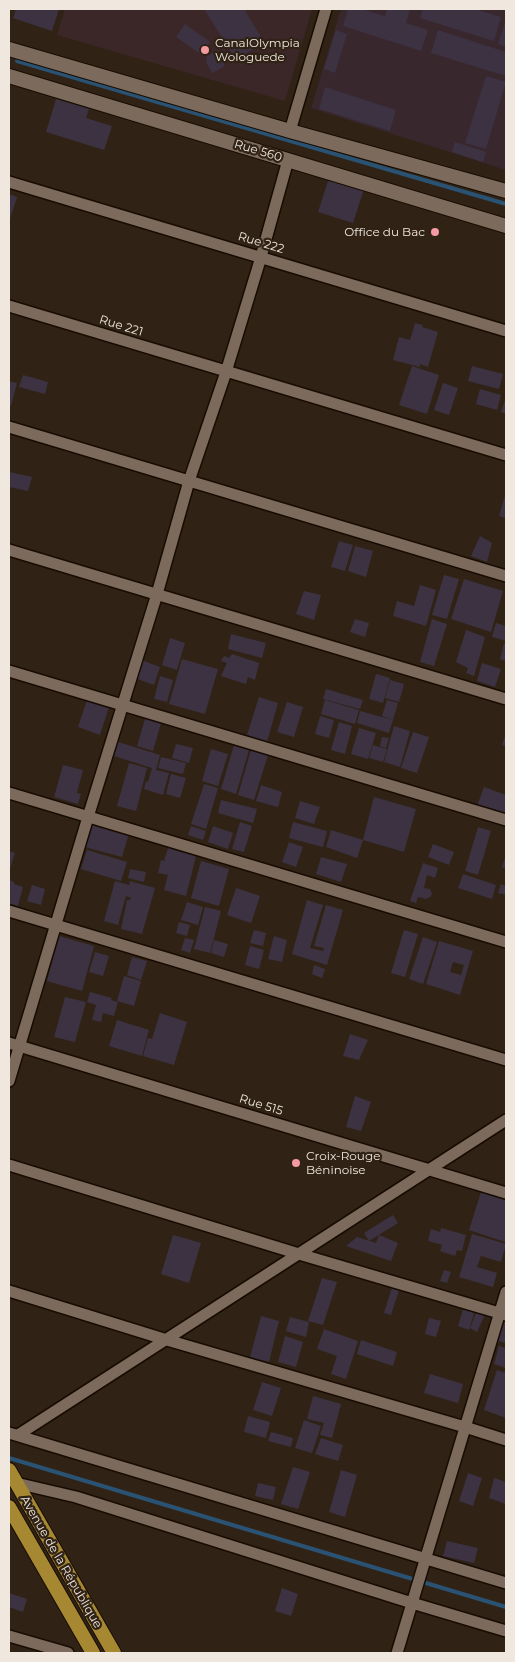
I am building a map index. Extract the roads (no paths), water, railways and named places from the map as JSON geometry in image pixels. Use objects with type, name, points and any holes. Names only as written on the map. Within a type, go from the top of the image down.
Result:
[{"type":"main road","points":[[9,49],[290,131],[506,191]]},
{"type":"main road","name":"Rue 560","points":[[9,76],[506,226]]},
{"type":"main road","name":"Avenue de la République","points":[[9,1470],[114,1653]]},
{"type":"main road","name":"Avenue de la République","points":[[9,1507],[93,1653]]},
{"type":"street","points":[[290,131],[326,9]]},
{"type":"street","points":[[9,1081],[14,1045],[55,925],[123,706],[189,482],[226,372],[261,257],[288,160]]},
{"type":"street","name":"Rue 222","points":[[9,182],[506,331]]},
{"type":"street","name":"Rue 221","points":[[9,306],[506,455]]},
{"type":"street","points":[[9,427],[506,576]]},
{"type":"street","points":[[9,550],[506,699]]},
{"type":"street","points":[[9,671],[506,820]]},
{"type":"street","points":[[9,793],[506,942]]},
{"type":"street","points":[[9,911],[506,1060]]},
{"type":"street","name":"Rue 515","points":[[14,1045],[506,1192]]},
{"type":"street","points":[[14,1434],[167,1340],[506,1120]]},
{"type":"street","points":[[9,1165],[503,1314]]},
{"type":"street","points":[[9,1291],[167,1340],[506,1440]]},
{"type":"street","points":[[398,1653],[465,1427],[503,1314],[506,1292]]},
{"type":"street","points":[[14,1434],[506,1583]]},
{"type":"street","points":[[16,1483],[76,1497],[506,1631]]},
{"type":"street","points":[[9,1636],[68,1653]]},
{"type":"waterway","points":[[17,61],[506,204]]},
{"type":"waterway","points":[[9,1458],[506,1607]]},
{"type":"place","name":"CanalOlympia Wologuede","points":[[205,50]]},
{"type":"place","name":"Office du Bac","points":[[435,232]]},
{"type":"place","name":"Croix-Rouge Béninoise","points":[[296,1163]]}]
